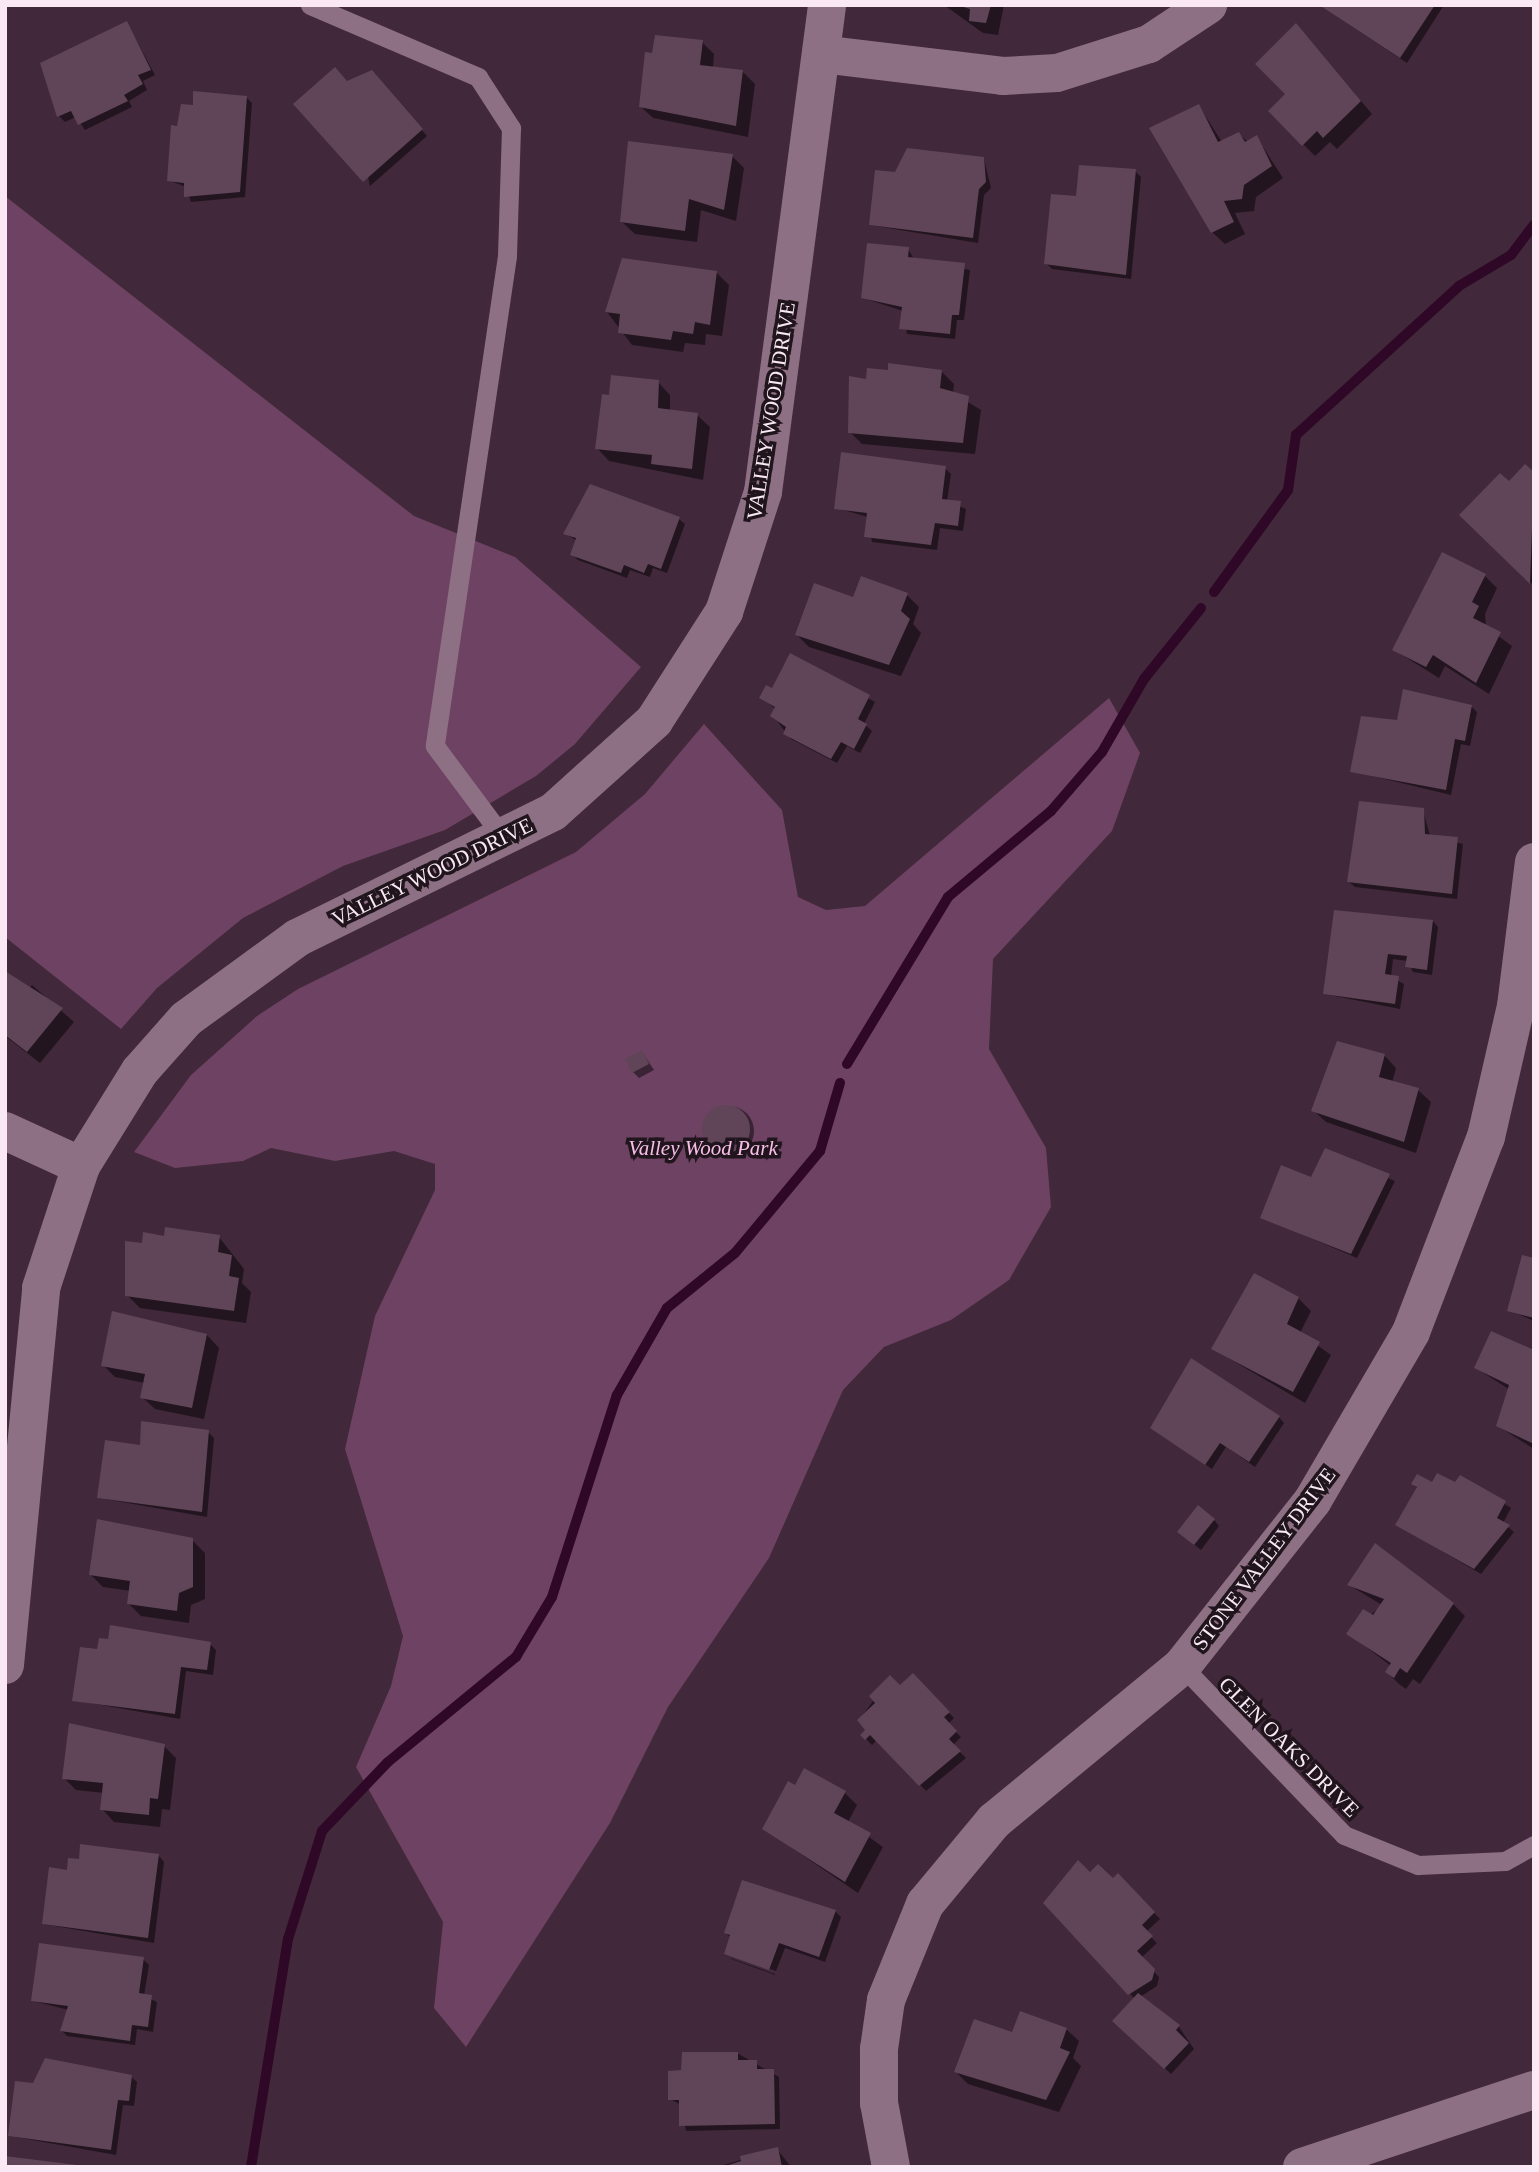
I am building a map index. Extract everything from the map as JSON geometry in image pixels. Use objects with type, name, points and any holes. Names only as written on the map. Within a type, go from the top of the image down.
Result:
[{"type":"street","name":"VALLEY WOOD DRIVE","points":[[5,1665],[41,1288],[81,1166],[140,1071],[237,976],[297,938],[505,839],[602,773],[653,721],[724,612],[763,492],[827,5]]},
{"type":"street","points":[[821,54],[1003,76],[1057,73],[1149,44],[1208,5]]},
{"type":"street","name":"STONE VALLEY DRIVE","points":[[891,2167],[879,2103],[879,2049],[886,2000],[925,1904],[994,1821],[1182,1666],[1313,1500],[1411,1332],[1486,1137],[1525,1007],[1534,862]]},
{"type":"street","points":[[5,1131],[81,1166]]},
{"type":"street","points":[[1302,2167],[1534,2090]]},
{"type":"lane","points":[[310,5],[478,77],[511,128],[506,256],[435,747],[505,839]]},
{"type":"lane","name":"GLEN OAKS DRIVE","points":[[1182,1666],[1344,1835],[1418,1865],[1505,1861],[1534,1844]]},
{"type":"green space","points":[[5,196],[414,516],[515,557],[641,667],[575,744],[536,776],[445,830],[343,866],[243,918],[157,988],[121,1029],[5,937]]},
{"type":"green space","name":"Valley Wood Park","points":[[1109,698],[1140,753],[1112,831],[993,959],[989,1049],[1046,1148],[1051,1207],[1009,1280],[951,1320],[884,1347],[843,1390],[769,1558],[668,1707],[610,1823],[466,2047],[434,2008],[443,1922],[356,1767],[391,1686],[403,1636],[345,1449],[375,1316],[435,1190],[435,1164],[394,1151],[335,1161],[271,1148],[243,1161],[175,1168],[134,1152],[191,1075],[257,1016],[298,989],[576,852],[645,794],[704,724],[782,810],[798,897],[826,910],[865,906]]},
{"type":"building","points":[[957,5],[991,5],[986,23],[969,21],[970,9]]},
{"type":"building","points":[[1319,5],[1435,5],[1400,58]]},
{"type":"building","points":[[127,21],[151,70],[138,75],[143,84],[124,95],[128,101],[78,125],[71,111],[57,117],[40,63]]},
{"type":"building","points":[[1296,23],[1361,101],[1323,138],[1317,131],[1302,146],[1268,111],[1285,94],[1255,64]]},
{"type":"building","points":[[655,35],[703,40],[700,65],[743,70],[736,126],[639,107],[645,52],[652,53]]},
{"type":"building","points":[[335,67],[347,81],[372,70],[423,129],[363,182],[293,104]]},
{"type":"building","points":[[193,91],[247,96],[240,192],[184,197],[184,183],[167,181],[171,125],[177,126],[181,104],[193,105]]},
{"type":"building","points":[[1199,104],[1218,142],[1239,132],[1245,142],[1257,135],[1272,166],[1244,185],[1242,199],[1224,201],[1234,222],[1211,233],[1149,128]]},
{"type":"building","points":[[628,141],[733,154],[724,210],[689,199],[685,231],[620,222]]},
{"type":"building","points":[[907,148],[984,157],[986,182],[979,189],[973,238],[869,225],[875,170],[895,172]]},
{"type":"building","points":[[1079,165],[1136,169],[1126,275],[1044,264],[1051,194],[1076,196]]},
{"type":"building","points":[[867,243],[909,247],[908,257],[965,263],[959,315],[952,315],[950,334],[899,329],[902,307],[861,298]]},
{"type":"building","points":[[622,258],[717,271],[710,325],[695,322],[693,334],[673,331],[671,340],[618,333],[620,314],[605,312]]},
{"type":"building","points":[[888,363],[942,370],[940,388],[969,396],[963,443],[848,433],[849,376],[866,379],[867,368],[888,370]]},
{"type":"building","points":[[611,375],[659,380],[658,408],[698,413],[692,469],[651,464],[652,455],[595,449],[602,394],[609,395]]},
{"type":"building","points":[[841,452],[946,466],[942,499],[961,501],[958,526],[935,523],[931,545],[864,537],[867,513],[834,509]]},
{"type":"building","points":[[1525,464],[1534,472],[1530,584],[1459,515],[1500,473],[1509,481]]},
{"type":"building","points":[[590,484],[680,517],[661,569],[648,564],[644,573],[624,565],[621,573],[570,555],[576,538],[563,534]]},
{"type":"building","points":[[1442,552],[1486,574],[1472,602],[1479,606],[1473,618],[1501,632],[1476,683],[1433,655],[1426,667],[1392,650]]},
{"type":"building","points":[[861,576],[908,593],[901,611],[910,619],[889,665],[795,635],[814,583],[853,597]]},
{"type":"building","points":[[790,653],[870,695],[858,719],[867,724],[854,749],[841,742],[831,759],[783,734],[786,727],[770,716],[775,707],[759,698],[766,685],[772,688]]},
{"type":"building","points":[[1403,689],[1472,705],[1465,741],[1455,739],[1446,790],[1350,772],[1361,716],[1397,720]]},
{"type":"building","points":[[1359,801],[1424,808],[1425,834],[1458,837],[1452,894],[1347,882]]},
{"type":"building","points":[[1334,910],[1433,920],[1427,970],[1405,967],[1407,956],[1388,954],[1385,974],[1399,976],[1395,1004],[1323,994]]},
{"type":"building","points":[[5,971],[63,1008],[27,1052],[5,1035]]},
{"type":"building","points":[[1337,1041],[1385,1054],[1379,1077],[1419,1088],[1404,1142],[1311,1111]]},
{"type":"building","points":[[642,1050],[649,1064],[632,1073],[625,1059]]},
{"type":"building","points":[[726,1105],[743,1112],[750,1129],[743,1146],[726,1153],[709,1146],[702,1129],[709,1112]]},
{"type":"building","points":[[1325,1148],[1390,1174],[1351,1254],[1260,1218],[1281,1165],[1311,1177]]},
{"type":"building","points":[[165,1227],[220,1235],[218,1252],[232,1255],[229,1276],[239,1278],[234,1311],[125,1296],[125,1241],[142,1243],[143,1232],[164,1236]]},
{"type":"building","points":[[1522,1255],[1534,1258],[1534,1318],[1507,1311]]},
{"type":"building","points":[[1254,1273],[1299,1297],[1287,1324],[1320,1342],[1293,1392],[1211,1349]]},
{"type":"building","points":[[112,1311],[207,1334],[192,1408],[140,1398],[145,1374],[101,1366]]},
{"type":"building","points":[[1491,1331],[1534,1350],[1534,1444],[1496,1426],[1509,1385],[1474,1368]]},
{"type":"building","points":[[1191,1358],[1280,1416],[1249,1462],[1220,1443],[1205,1465],[1150,1428]]},
{"type":"building","points":[[141,1421],[209,1430],[202,1512],[97,1498],[105,1440],[140,1445]]},
{"type":"building","points":[[1437,1473],[1455,1482],[1460,1475],[1506,1501],[1497,1518],[1510,1525],[1474,1569],[1395,1525],[1417,1487],[1411,1484],[1417,1474],[1432,1482]]},
{"type":"building","points":[[1198,1505],[1215,1519],[1194,1545],[1177,1532]]},
{"type":"building","points":[[97,1519],[193,1538],[193,1587],[179,1593],[177,1611],[127,1604],[130,1581],[89,1575]]},
{"type":"building","points":[[1375,1543],[1454,1603],[1407,1673],[1400,1668],[1394,1678],[1385,1672],[1391,1663],[1346,1634],[1363,1609],[1373,1615],[1384,1599],[1347,1585]]},
{"type":"building","points":[[110,1625],[211,1642],[207,1670],[181,1667],[175,1714],[72,1701],[80,1647],[97,1649],[99,1638],[108,1639]]},
{"type":"building","points":[[913,1673],[950,1712],[944,1717],[957,1731],[949,1739],[961,1751],[919,1786],[870,1735],[865,1740],[860,1735],[865,1730],[857,1720],[875,1703],[869,1696],[890,1675],[900,1685]]},
{"type":"building","points":[[69,1723],[165,1744],[158,1799],[150,1798],[149,1815],[100,1810],[103,1783],[62,1779]]},
{"type":"building","points":[[804,1768],[846,1791],[834,1813],[871,1833],[845,1882],[762,1829],[788,1781],[795,1785]]},
{"type":"building","points":[[80,1844],[159,1854],[148,1938],[42,1924],[49,1867],[67,1870],[68,1858],[79,1859]]},
{"type":"building","points":[[1078,1860],[1090,1872],[1098,1864],[1113,1878],[1118,1873],[1155,1912],[1142,1925],[1153,1936],[1137,1951],[1155,1969],[1152,1980],[1128,1995],[1043,1903]]},
{"type":"building","points":[[742,1880],[836,1910],[819,1957],[779,1943],[769,1970],[724,1954],[730,1935],[724,1933]]},
{"type":"building","points":[[39,1943],[144,1957],[139,1993],[152,1995],[148,2027],[132,2025],[130,2041],[60,2031],[68,2006],[31,2001]]},
{"type":"building","points":[[1138,1993],[1180,2025],[1176,2030],[1189,2043],[1164,2069],[1112,2021]]},
{"type":"building","points":[[1020,2011],[1067,2028],[1060,2048],[1070,2052],[1046,2100],[954,2072],[974,2019],[1012,2032]]},
{"type":"building","points":[[682,2052],[738,2052],[738,2060],[757,2060],[757,2069],[774,2069],[775,2124],[679,2126],[679,2100],[668,2100],[668,2071],[681,2070]]},
{"type":"building","points":[[45,2058],[132,2075],[129,2101],[118,2100],[111,2150],[8,2136],[15,2081],[33,2083]]},
{"type":"building","points":[[778,2147],[782,2167],[722,2167],[741,2161],[740,2156]]},
{"type":"building","points":[[5,2156],[77,2165],[77,2167],[5,2167]]},
{"type":"waterway","points":[[1214,592],[1288,490],[1296,435],[1459,286],[1511,255],[1534,225]]},
{"type":"waterway","points":[[847,1064],[948,897],[1051,811],[1102,752],[1144,679],[1201,608]]},
{"type":"waterway","points":[[251,2167],[288,1939],[322,1831],[388,1762],[516,1657],[552,1597],[617,1395],[667,1308],[735,1253],[820,1151],[840,1083]]}]
